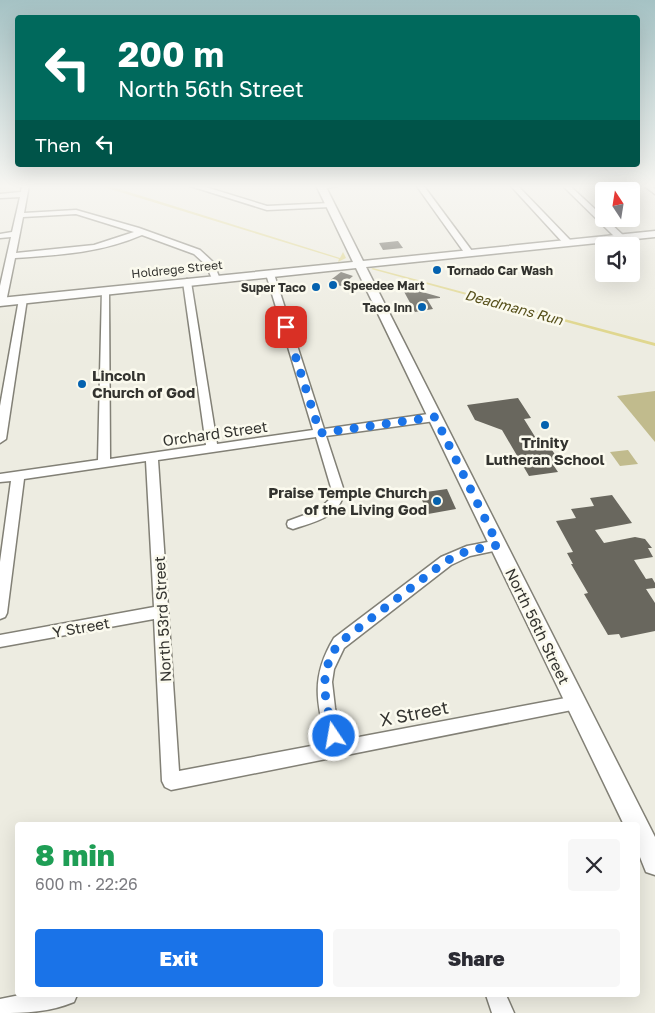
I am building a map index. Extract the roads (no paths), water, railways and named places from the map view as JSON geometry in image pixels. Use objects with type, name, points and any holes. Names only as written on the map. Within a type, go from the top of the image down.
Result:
[{"type":"main road","name":"North 56th Street","points":[[343,232],[635,822]]},
{"type":"main road","name":"Holdrege Street","points":[[630,237],[655,234]]},
{"type":"main road","name":"Holdrege Street","points":[[1,302],[595,240]]},
{"type":"main road","name":"North 56th Street","points":[[640,832],[654,860]]},
{"type":"street","points":[[11,256],[102,246],[121,241],[140,232]]},
{"type":"street","points":[[142,232],[181,245],[198,253],[210,264],[216,279]]},
{"type":"street","points":[[454,232],[469,253]]},
{"type":"street","points":[[558,232],[568,243]]},
{"type":"street","points":[[0,236],[16,234],[1,302]]},
{"type":"street","points":[[270,274],[338,490],[338,498],[332,506],[324,512],[293,524]]},
{"type":"street","points":[[187,282],[212,448]]},
{"type":"street","points":[[104,464],[105,291]]},
{"type":"street","points":[[0,439],[23,299]]},
{"type":"street","points":[[0,358],[14,356]]},
{"type":"street","name":"Orchard Street","points":[[0,478],[435,417]]},
{"type":"street","name":"North 53rd Street","points":[[152,457],[171,781]]},
{"type":"street","points":[[0,614],[18,476]]},
{"type":"street","points":[[337,748],[325,695],[324,682],[328,662],[339,643],[446,561],[467,551],[498,545]]},
{"type":"street","name":"Y Street","points":[[0,641],[161,612]]},
{"type":"street","name":"X Street","points":[[171,781],[576,702]]},
{"type":"street","points":[[0,1010],[58,997]]},
{"type":"street","points":[[497,997],[502,1013]]},
{"type":"water","points":[[252,232],[258,232],[340,258],[343,252],[346,258],[338,262],[339,259]]},
{"type":"water","name":"Deadmans Run","points":[[371,269],[655,343],[655,346]]},
{"type":"place","name":"Tornado Car Wash","points":[[437,270]]},
{"type":"place","name":"Speedee Mart","points":[[333,285]]},
{"type":"place","name":"Super Taco","points":[[316,287]]},
{"type":"place","name":"Taco Inn","points":[[422,307]]},
{"type":"place","name":"Lincoln Church of God","points":[[82,384]]},
{"type":"place","name":"Trinity Lutheran School","points":[[545,425]]},
{"type":"place","name":"Praise Temple Church of the Living God","points":[[437,501]]}]
